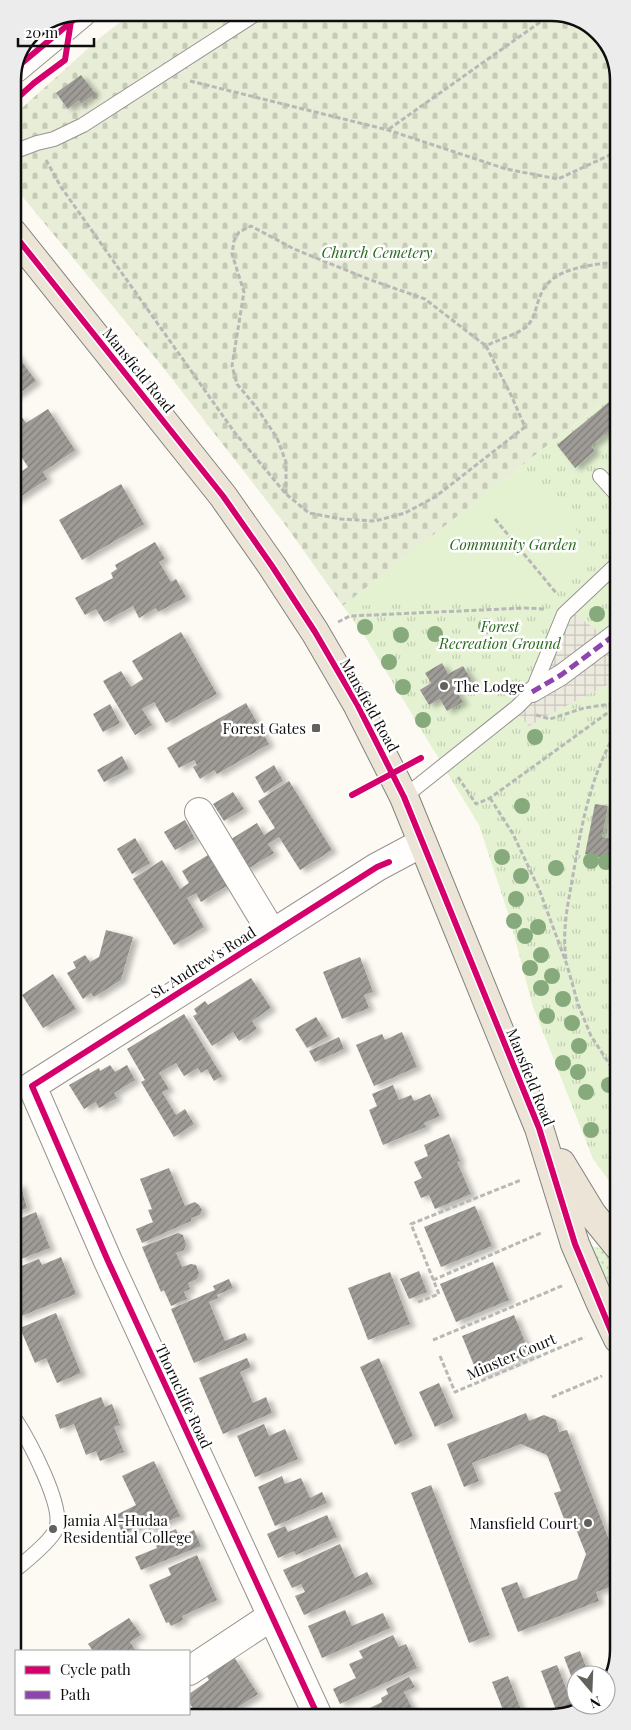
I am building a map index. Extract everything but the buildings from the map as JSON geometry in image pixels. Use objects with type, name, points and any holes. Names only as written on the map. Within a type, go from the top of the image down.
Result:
[{"type":"highway","name":"Mansfield Road","points":[[21,243],[224,496],[315,632],[357,704],[404,796],[539,1128],[575,1244],[610,1323]]},
{"type":"highway","name":"Mansfield Road","points":[[539,1128],[592,1214],[610,1236]]},
{"type":"street","points":[[25,60],[68,22]]},
{"type":"street","points":[[532,692],[561,675],[610,638]]},
{"type":"street","points":[[199,812],[272,933]]},
{"type":"street","name":"St. Andrew's Road","points":[[32,1086],[377,867],[422,843]]},
{"type":"street","name":"Thorncliffe Road","points":[[32,1086],[108,1260],[315,1709]]},
{"type":"street","points":[[190,1670],[272,1616]]},
{"type":"lane","points":[[21,149],[54,139],[83,125],[245,21]]},
{"type":"lane","points":[[600,476],[610,487]]},
{"type":"lane","points":[[404,796],[517,707],[532,692],[564,614],[610,571]]},
{"type":"lane","points":[[601,1304],[610,1327]]},
{"type":"lane","points":[[21,1433],[46,1478],[57,1510],[56,1530],[36,1553],[21,1565]]},
{"type":"path","points":[[388,130],[542,21]]},
{"type":"path","points":[[162,74],[388,130],[506,169],[558,179],[610,155]]},
{"type":"path","points":[[36,143],[61,187],[229,425],[286,494],[309,513],[341,519],[375,521],[405,513],[435,497],[525,427],[486,346],[425,299],[368,279],[294,249],[251,226],[239,232],[234,241],[232,254],[244,292],[232,366],[237,384],[257,408],[277,438],[286,462],[286,494]]},
{"type":"path","points":[[486,346],[519,332],[528,325],[536,311],[541,293],[547,284],[557,277],[582,267],[610,263]]},
{"type":"path","points":[[495,519],[556,592]]},
{"type":"path","points":[[315,632],[350,616],[525,608],[564,614]]},
{"type":"path","points":[[517,707],[550,719],[584,708],[610,706]]},
{"type":"path","points":[[449,762],[476,804],[490,798],[610,710]]},
{"type":"path","points":[[566,965],[563,939],[579,844],[592,788],[610,742]]},
{"type":"path","points":[[490,798],[513,834],[540,889],[578,1004],[591,1036],[610,1065]]},
{"type":"path","points":[[418,1302],[439,1294],[411,1224],[521,1180]]},
{"type":"path","points":[[433,1280],[543,1232]]},
{"type":"path","points":[[433,1340],[564,1285]]},
{"type":"path","points":[[552,1397],[602,1376]]},
{"type":"green space","name":"Church Cemetery","points":[[122,21],[555,21],[580,29],[590,36],[604,54],[610,80],[610,396],[343,606],[284,523],[162,366],[21,195],[21,109],[101,37]]},
{"type":"green space","name":"Forest Recreation Ground","points":[[610,396],[610,1182],[593,1159],[532,1004],[510,919],[479,825],[364,635],[343,606]]},
{"type":"green space","name":"Community Garden","points":[[521,467],[597,554],[549,599],[343,606]]},
{"type":"green space","points":[[588,1246],[600,1248],[610,1257],[610,1295]]},
{"type":"shaded area","points":[[569,610],[610,640],[610,684],[529,726],[518,714]]},
{"type":"marked path","points":[[532,692],[561,675],[610,638]]},
{"type":"cycle path","points":[[25,61],[71,22]]},
{"type":"cycle path","points":[[21,95],[65,60],[71,22]]},
{"type":"cycle path","points":[[21,243],[223,496],[315,632],[357,704],[404,797],[539,1128],[575,1244],[610,1329]]},
{"type":"cycle path","points":[[352,795],[421,758]]},
{"type":"cycle path","points":[[315,1709],[108,1261],[32,1086],[377,867],[389,862]]},
{"type":"place","name":"The Lodge","points":[[444,686]]},
{"type":"place","name":"Forest Gates","points":[[316,728]]},
{"type":"place","name":"Mansfield Court","points":[[588,1523]]},
{"type":"place","name":"Jamia Al-Hudaa Residential College","points":[[53,1529]]}]
